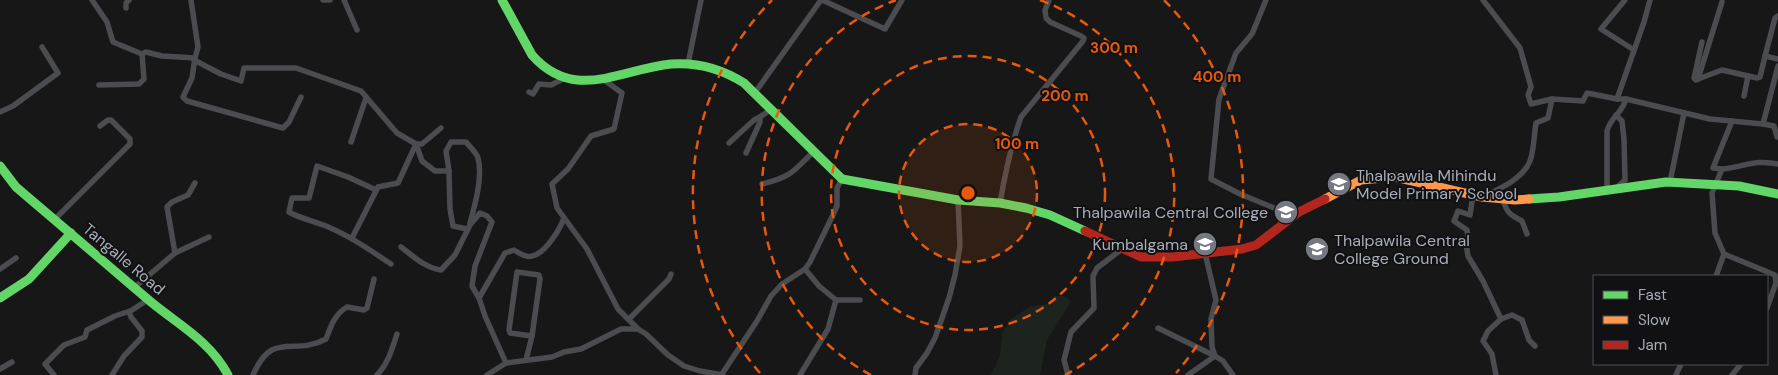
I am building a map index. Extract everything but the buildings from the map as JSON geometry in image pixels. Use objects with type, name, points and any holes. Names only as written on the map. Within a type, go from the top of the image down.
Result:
[{"type":"main road","points":[[502,0],[514,19],[530,52],[544,67],[564,78],[582,82],[604,80],[646,68],[671,64],[688,64],[714,68],[730,74],[744,83],[842,179],[958,200],[1000,203],[1026,208],[1050,215],[1141,257],[1173,257],[1242,249],[1256,245],[1289,219],[1361,180],[1395,177],[1477,196],[1515,200],[1558,197],[1670,182],[1739,186],[1778,194]]},
{"type":"main road","name":"Tangalle Road","points":[[0,166],[16,187],[164,312],[200,338],[215,352],[228,375]]},
{"type":"main road","points":[[0,298],[29,279],[71,233]]},
{"type":"street","points":[[92,0],[107,22],[113,42],[142,54],[146,52],[162,56],[194,59],[222,74],[241,81],[244,68],[296,68],[362,91],[397,133],[416,144],[422,144],[441,128]]},
{"type":"street","points":[[126,8],[126,3],[129,0]]},
{"type":"street","points":[[191,0],[198,47],[194,59],[192,78],[183,97],[188,101],[283,128],[289,122],[301,96]]},
{"type":"street","points":[[324,0],[330,0]]},
{"type":"street","points":[[344,0],[357,30]]},
{"type":"street","points":[[688,64],[701,0]]},
{"type":"street","points":[[754,94],[825,1],[885,29],[902,0]]},
{"type":"street","points":[[1000,203],[1005,173],[1021,117],[1084,38],[1050,22],[1046,18],[1045,10],[1049,0]]},
{"type":"street","points":[[1266,0],[1252,34],[1236,53],[1219,100],[1212,179],[1240,194],[1279,210],[1289,219]]},
{"type":"street","points":[[1483,0],[1520,48],[1531,87],[1528,95],[1532,104],[1552,99],[1583,101],[1587,93],[1710,119],[1774,126],[1777,137]]},
{"type":"street","points":[[1625,0],[1601,29],[1634,50]]},
{"type":"street","points":[[1617,99],[1650,0]]},
{"type":"street","points":[[1698,78],[1722,2]]},
{"type":"street","points":[[1702,42],[1694,78],[1696,80],[1722,70],[1757,78],[1760,77],[1775,18],[1778,16]]},
{"type":"street","points":[[0,112],[13,106],[58,73],[42,46]]},
{"type":"street","points":[[100,85],[139,84],[144,79],[142,54]]},
{"type":"street","points":[[1765,56],[1778,59]]},
{"type":"street","points":[[1763,124],[1778,66]]},
{"type":"street","points":[[1744,96],[1748,76]]},
{"type":"street","points":[[528,92],[533,94],[539,84],[551,85],[564,78]]},
{"type":"street","points":[[604,80],[622,93],[614,129],[591,136],[568,170],[552,184],[557,208],[588,249],[618,308],[638,329],[684,366],[700,372],[723,375],[771,296],[782,284],[805,269],[816,252],[836,206],[837,188],[842,179]]},
{"type":"street","points":[[351,142],[366,98]]},
{"type":"street","points":[[1501,319],[1483,280],[1468,256],[1466,244],[1468,239],[1467,230],[1454,221],[1458,211],[1470,215],[1477,196],[1508,184],[1521,174],[1529,163],[1536,122],[1548,118],[1552,99]]},
{"type":"street","points":[[1616,115],[1622,121],[1625,180],[1612,189],[1607,131],[1609,123],[1616,115],[1624,106],[1626,100]]},
{"type":"street","points":[[730,142],[754,120],[770,110]]},
{"type":"street","points":[[1670,182],[1684,113]]},
{"type":"street","points":[[746,153],[760,122],[760,117]]},
{"type":"street","points":[[55,219],[130,144],[130,139],[111,120],[100,126]]},
{"type":"street","points":[[1732,121],[1713,168],[1737,168],[1754,162],[1778,164]]},
{"type":"street","points":[[401,247],[420,262],[441,270],[456,255],[469,227],[476,202],[478,157],[466,142],[451,142],[446,151],[453,226],[469,227]]},
{"type":"street","points":[[416,144],[422,161],[436,171],[449,171]]},
{"type":"street","points":[[352,238],[378,187],[398,183],[416,144]]},
{"type":"street","points":[[762,184],[782,179],[793,173],[813,152]]},
{"type":"street","points":[[376,190],[318,166],[309,198],[292,198],[289,212],[301,219],[324,225],[352,238],[391,264]]},
{"type":"street","points":[[1716,275],[1724,254],[1715,233],[1712,193],[1722,169]]},
{"type":"street","points":[[175,253],[167,208],[172,202],[188,195],[195,183]]},
{"type":"street","points":[[1503,199],[1505,209],[1509,215],[1522,221],[1527,234]]},
{"type":"street","points":[[915,375],[916,368],[935,338],[955,275],[960,246],[958,200]]},
{"type":"street","points":[[469,227],[480,213],[487,216],[492,222],[475,266],[472,286],[479,298],[506,363]]},
{"type":"street","points":[[479,298],[505,253],[514,250],[522,255],[531,257],[539,253],[559,231],[564,218]]},
{"type":"street","points":[[135,287],[175,253],[209,238]]},
{"type":"street","points":[[1068,375],[1064,360],[1072,332],[1094,308],[1093,276],[1098,268],[1122,249]]},
{"type":"street","points":[[1205,253],[1216,300],[1211,319],[1212,347],[1215,356]]},
{"type":"street","points":[[1724,254],[1775,275],[1776,283],[1768,305]]},
{"type":"street","points":[[0,269],[16,258]]},
{"type":"street","points":[[805,269],[819,286],[836,300],[860,300]]},
{"type":"street","points":[[526,360],[532,336],[540,279],[539,275],[517,272],[509,330],[510,333],[532,336]]},
{"type":"street","points":[[629,319],[669,279],[671,274]]},
{"type":"street","points":[[253,375],[264,356],[274,348],[316,345],[326,339],[333,320],[341,310],[347,307],[364,310],[367,308],[374,279]]},
{"type":"street","points":[[54,375],[45,364],[64,345],[85,337],[87,330],[130,311],[149,299]]},
{"type":"street","points":[[800,375],[828,329],[836,300]]},
{"type":"street","points":[[112,375],[124,356],[142,337],[142,331],[131,317],[130,311]]},
{"type":"street","points":[[1496,375],[1492,354],[1483,341],[1488,331],[1501,319],[1512,315],[1522,320],[1529,340],[1535,346]]},
{"type":"street","points":[[1158,328],[1223,361],[1233,375]]},
{"type":"street","points":[[487,375],[506,363],[552,357],[564,352],[581,349],[621,329],[638,329]]},
{"type":"street","points":[[376,375],[382,370],[392,351],[397,334]]},
{"type":"street","points":[[1188,375],[1215,356]]},
{"type":"street","points":[[0,369],[12,362]]},
{"type":"street","points":[[1732,375],[1740,365]]},
{"type":"shaded area","points":[[1055,296],[1064,296],[1071,302],[1047,340],[1040,375],[991,375],[1000,356],[1002,334],[1011,319],[1031,306],[1048,304]]},
{"type":"traffic: fast","points":[[502,0],[532,55],[548,69],[564,77],[581,80],[598,79],[671,64],[700,65],[718,70],[744,83],[842,179],[958,200],[1000,203],[1026,208],[1050,215],[1085,231]]},
{"type":"traffic: fast","points":[[0,166],[16,187],[151,302],[204,343],[221,363],[228,375]]},
{"type":"traffic: fast","points":[[1529,199],[1559,197],[1666,182],[1739,186],[1778,194]]},
{"type":"traffic: fast","points":[[0,298],[29,279],[71,233]]},
{"type":"traffic: slow","points":[[1325,199],[1361,180],[1395,177],[1482,197],[1515,200],[1529,199]]},
{"type":"traffic: jam","points":[[1085,231],[1141,257],[1173,257],[1242,249],[1256,245],[1299,212],[1325,199]]},
{"type":"place","name":"Thalpawila Mihindu Model Primary School","points":[[1339,184]]},
{"type":"place","name":"Thalpawila Central College","points":[[1286,212]]},
{"type":"place","name":"Kumbalgama","points":[[1205,244]]},
{"type":"place","name":"Thalpawila Central College Ground","points":[[1317,249]]}]
